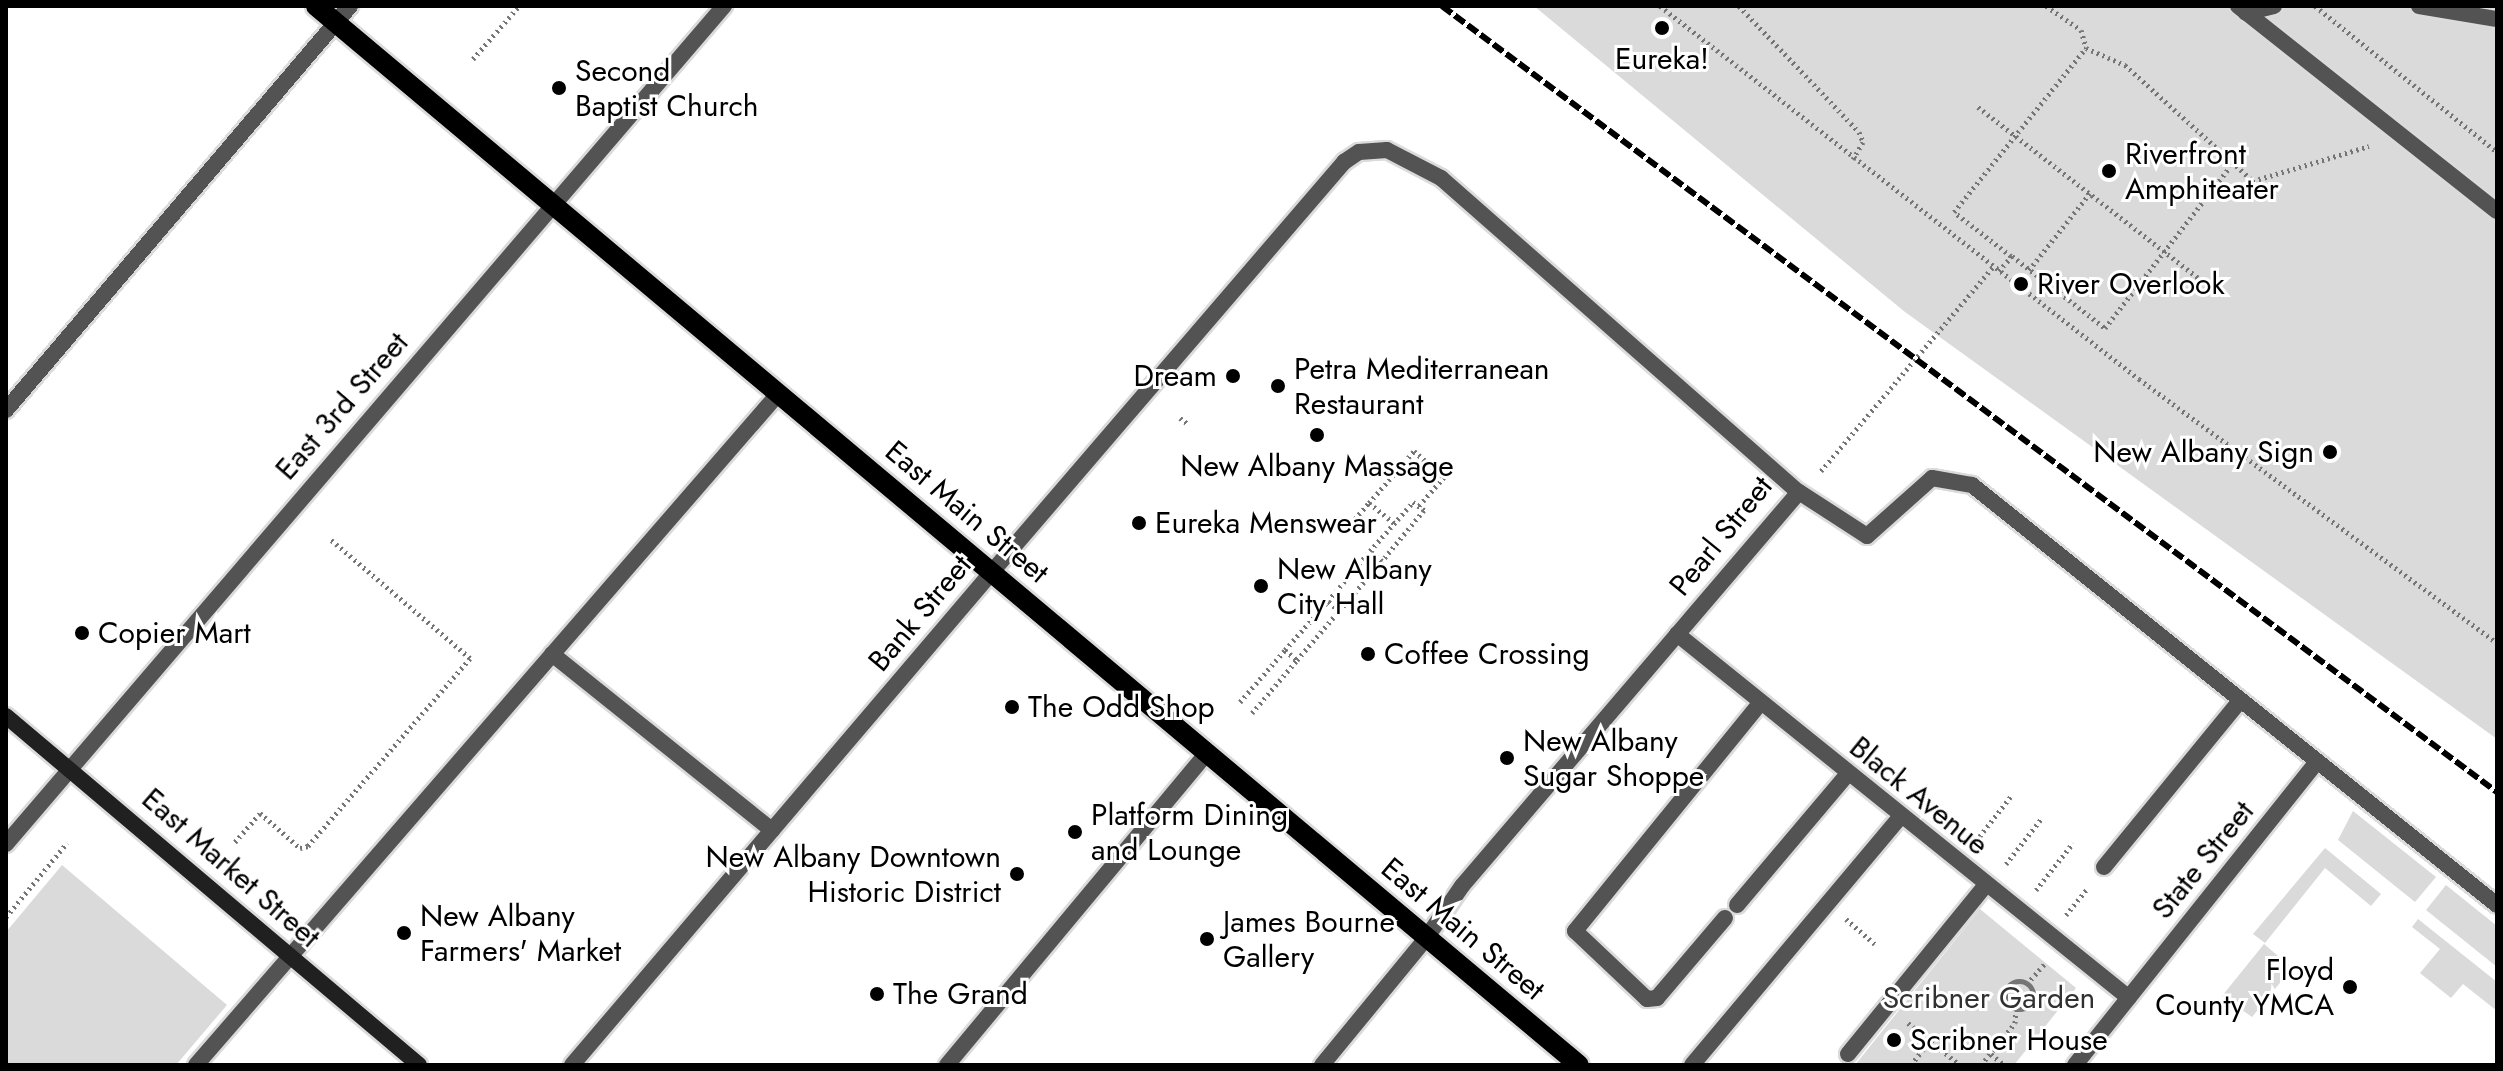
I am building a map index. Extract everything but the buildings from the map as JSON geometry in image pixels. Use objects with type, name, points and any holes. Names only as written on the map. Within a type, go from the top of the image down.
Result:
[{"type":"main road","name":"East Main Street","points":[[316,6],[1579,1065]]},
{"type":"street","points":[[6,410],[350,6]]},
{"type":"street","name":"East 3rd Street","points":[[6,844],[724,6]]},
{"type":"street","points":[[2242,9],[2274,6]]},
{"type":"street","points":[[2419,6],[2497,19]]},
{"type":"street","points":[[2242,9],[2497,211]]},
{"type":"street","name":"Pearl Street","points":[[1322,1065],[1677,634],[1799,492],[1428,169],[1387,150],[1359,152],[1344,162]]},
{"type":"street","name":"Bank Street","points":[[572,1065],[1344,162]]},
{"type":"street","points":[[196,1065],[778,394]]},
{"type":"street","points":[[1799,492],[1867,536],[1932,478],[1972,485],[2315,764],[2497,905]]},
{"type":"street","name":"Black Avenue","points":[[1677,634],[1847,775],[2129,998]]},
{"type":"street","points":[[552,654],[772,830]]},
{"type":"street","points":[[2104,867],[2239,702]]},
{"type":"street","points":[[1725,918],[1657,998],[1647,999],[1575,931],[1760,703]]},
{"type":"street","name":"East Market Street","points":[[6,716],[419,1065]]},
{"type":"street","points":[[947,1065],[1207,753]]},
{"type":"street","name":"State Street","points":[[2075,1065],[2315,764]]},
{"type":"street","points":[[1737,905],[1847,775]]},
{"type":"street","points":[[1692,1065],[1900,817]]},
{"type":"street","points":[[1848,1054],[1986,885]]},
{"type":"path","points":[[473,59],[519,6]]},
{"type":"path","points":[[1660,6],[2139,379],[2497,643]]},
{"type":"path","points":[[1739,6],[1859,132],[1863,142],[1853,159]]},
{"type":"path","points":[[2046,6],[2081,30],[2086,48]]},
{"type":"path","points":[[2315,6],[2497,152]]},
{"type":"path","points":[[2086,48],[1954,212],[2105,328],[2230,167]]},
{"type":"path","points":[[2086,48],[2125,65],[2216,141],[2230,167],[2253,181],[2371,145]]},
{"type":"path","points":[[1978,107],[2200,279]]},
{"type":"path","points":[[2029,270],[2090,193]]},
{"type":"path","points":[[1999,271],[2012,256]]},
{"type":"path","points":[[1821,471],[1993,267]]},
{"type":"path","points":[[1180,418],[1188,424]]},
{"type":"path","points":[[1347,528],[1414,451],[1432,463],[1444,477],[1419,506]]},
{"type":"path","points":[[1240,702],[1413,502],[1424,510],[1252,713]]},
{"type":"path","points":[[1369,503],[1394,523]]},
{"type":"path","points":[[235,842],[260,813],[300,848],[308,846],[470,658],[329,538]]},
{"type":"path","points":[[1370,551],[1382,561]]},
{"type":"path","points":[[1328,601],[1339,611]]},
{"type":"path","points":[[1285,650],[1297,660]]},
{"type":"path","points":[[1976,842],[2012,795]]},
{"type":"path","points":[[2004,866],[2042,818]]},
{"type":"path","points":[[6,917],[67,843]]},
{"type":"path","points":[[2035,891],[2073,843]]},
{"type":"path","points":[[2066,915],[2104,867]]},
{"type":"path","points":[[2027,984],[2048,960]]},
{"type":"path","points":[[1981,1065],[2015,1023],[2016,1008],[2006,990],[2015,981],[2027,984]]},
{"type":"path","points":[[2016,1008],[2031,1001],[2027,984]]},
{"type":"path","points":[[1901,1017],[1960,1065]]},
{"type":"path","points":[[1911,1065],[1930,1041]]},
{"type":"path","points":[[1991,1054],[2004,1065]]},
{"type":"green space","points":[[1534,6],[2497,6],[2497,739],[1905,312]]},
{"type":"green space","points":[[2353,811],[2436,877],[2415,902],[2338,840]]},
{"type":"green space","points":[[2325,848],[2381,894],[2371,906],[2325,868],[2265,943],[2253,934]]},
{"type":"green space","points":[[62,865],[227,1005],[176,1065],[6,1065],[6,932]]},
{"type":"green space","points":[[2446,885],[2497,926],[2497,967],[2426,910]]},
{"type":"green space","name":"Scribner Garden","points":[[1980,909],[2076,988],[2014,1065],[1855,1065]]},
{"type":"green space","points":[[2418,919],[2497,982],[2497,1011],[2463,984],[2451,998],[2420,973],[2440,949],[2412,927]]},
{"type":"green space","points":[[2264,944],[2292,968],[2252,1017],[2222,996]]},
{"type":"railway","points":[[1442,6],[2497,792]]},
{"type":"place","name":"Eureka!","points":[[1662,28]]},
{"type":"place","name":"Second Baptist Church","points":[[559,88]]},
{"type":"place","name":"Riverfront Amphiteater","points":[[2109,171]]},
{"type":"place","name":"River Overlook","points":[[2021,284]]},
{"type":"place","name":"Dream","points":[[1233,376]]},
{"type":"place","name":"Petra Mediterranean Restaurant","points":[[1278,386]]},
{"type":"place","name":"New Albany Massage","points":[[1317,435]]},
{"type":"place","name":"New Albany Sign","points":[[2330,452]]},
{"type":"place","name":"Eureka Menswear","points":[[1139,523]]},
{"type":"place","name":"New Albany City Hall","points":[[1261,586]]},
{"type":"place","name":"Copier Mart","points":[[82,633]]},
{"type":"place","name":"Coffee Crossing","points":[[1368,654]]},
{"type":"place","name":"The Odd Shop","points":[[1012,707]]},
{"type":"place","name":"New Albany Sugar Shoppe","points":[[1507,758]]},
{"type":"place","name":"Platform Dining and Lounge","points":[[1075,832]]},
{"type":"place","name":"New Albany Downtown Historic District","points":[[1017,874]]},
{"type":"place","name":"New Albany Farmers' Market","points":[[404,933]]},
{"type":"place","name":"James Bourne Gallery","points":[[1207,939]]},
{"type":"place","name":"Floyd County YMCA","points":[[2350,987]]},
{"type":"place","name":"The Grand","points":[[877,994]]},
{"type":"place","name":"Scribner House","points":[[1894,1040]]}]
